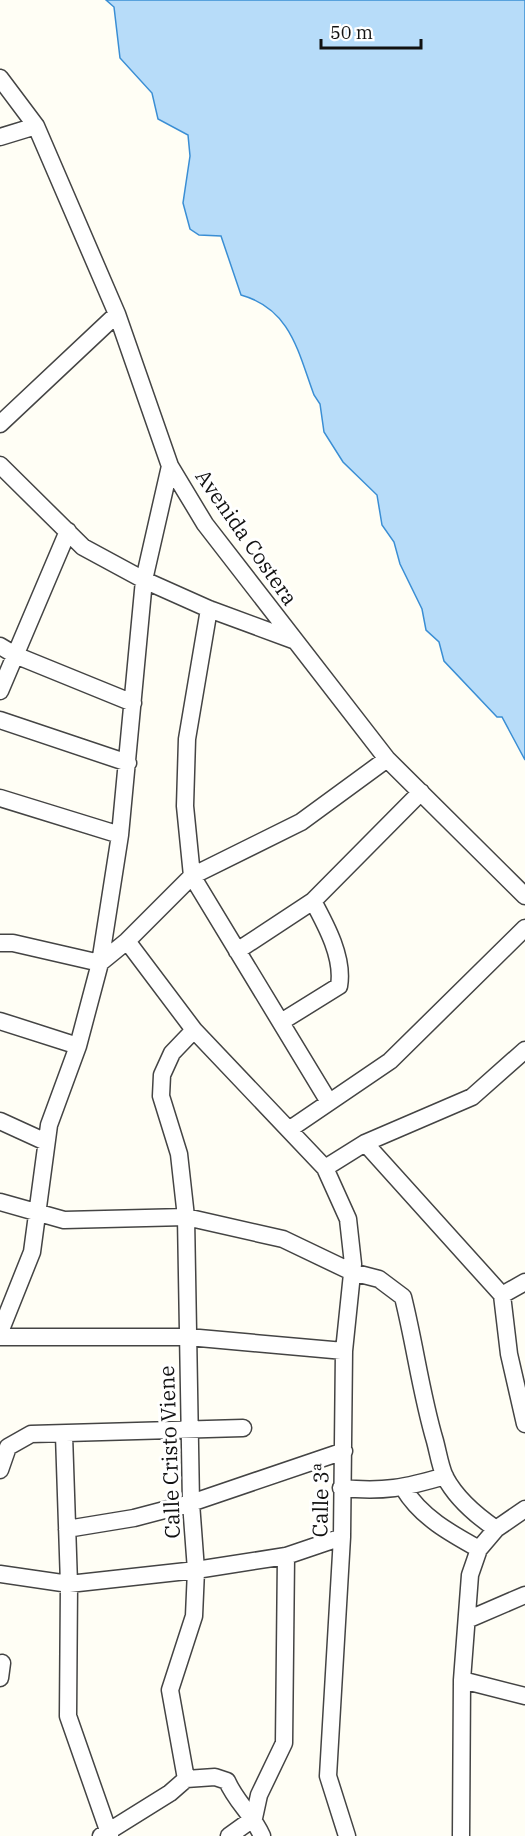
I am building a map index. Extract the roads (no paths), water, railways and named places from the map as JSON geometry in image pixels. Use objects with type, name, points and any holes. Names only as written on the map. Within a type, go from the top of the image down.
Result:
[{"type":"street","name":"Avenida Costera","points":[[0,78],[36,126],[117,314],[170,466],[205,524],[387,759],[525,896]]},
{"type":"street","points":[[0,137],[36,126]]},
{"type":"street","points":[[0,424],[117,314]]},
{"type":"street","points":[[0,465],[83,546],[144,580],[209,609],[293,640]]},
{"type":"street","points":[[0,1332],[32,1252],[46,1142],[78,1046],[100,963],[120,835],[144,580],[170,466]]},
{"type":"street","points":[[0,691],[68,531]]},
{"type":"street","points":[[209,609],[187,739],[184,806],[192,876],[329,1102]]},
{"type":"street","points":[[0,646],[15,655],[133,703]]},
{"type":"street","points":[[0,720],[128,763]]},
{"type":"street","points":[[100,963],[127,941],[192,876],[301,822],[387,759]]},
{"type":"street","points":[[237,951],[313,901],[421,792]]},
{"type":"street","points":[[0,798],[120,835]]},
{"type":"street","points":[[281,1022],[339,986],[340,968],[324,922],[313,901]]},
{"type":"street","points":[[290,1129],[390,1061],[525,928]]},
{"type":"street","name":"Calle 3ª","points":[[127,941],[194,1030],[325,1168],[348,1219],[352,1272],[344,1351],[342,1537],[328,1776],[347,1836]]},
{"type":"street","points":[[0,943],[14,943],[100,963]]},
{"type":"street","points":[[0,1021],[78,1046]]},
{"type":"street","name":"Calle Cristo Viene","points":[[186,1779],[170,1690],[194,1616],[196,1570],[192,1503],[186,1217],[179,1154],[161,1096],[162,1075],[172,1053],[194,1030]]},
{"type":"street","points":[[325,1168],[365,1143],[472,1097],[524,1052]]},
{"type":"street","points":[[0,1120],[46,1142]]},
{"type":"street","points":[[365,1143],[502,1295],[509,1354],[525,1424]]},
{"type":"street","points":[[0,1202],[64,1220],[186,1217],[283,1239],[352,1272],[380,1279],[403,1297],[417,1353],[424,1403],[445,1476],[457,1495],[480,1518],[496,1529]]},
{"type":"street","points":[[502,1295],[525,1282]]},
{"type":"street","points":[[0,1337],[188,1337],[344,1351]]},
{"type":"street","points":[[0,1470],[8,1447],[31,1434],[243,1428]]},
{"type":"street","points":[[64,1434],[69,1584],[68,1716],[106,1835],[186,1779],[215,1777],[227,1781],[233,1795],[254,1818],[262,1836]]},
{"type":"street","points":[[67,1530],[134,1518],[192,1503],[344,1450]]},
{"type":"street","points":[[341,1488],[379,1491],[404,1489],[445,1476]]},
{"type":"street","points":[[404,1489],[414,1506],[446,1530],[479,1549]]},
{"type":"street","points":[[461,1836],[462,1680],[470,1575],[479,1549],[496,1529],[525,1509]]},
{"type":"street","points":[[0,1574],[69,1584],[196,1570],[286,1556],[342,1537]]},
{"type":"street","points":[[229,1836],[254,1818],[259,1795],[284,1743],[286,1556]]},
{"type":"street","points":[[467,1620],[525,1595]]},
{"type":"street","points":[[462,1680],[525,1696]]},
{"type":"water","points":[[106,0],[525,0],[525,760],[502,717],[497,717],[444,661],[439,642],[426,630],[422,609],[400,564],[394,542],[382,525],[377,495],[343,462],[324,432],[320,404],[314,395],[297,348],[282,321],[271,310],[241,295],[221,236],[199,235],[190,229],[183,203],[190,156],[188,135],[158,119],[152,93],[120,58],[114,7]]}]
